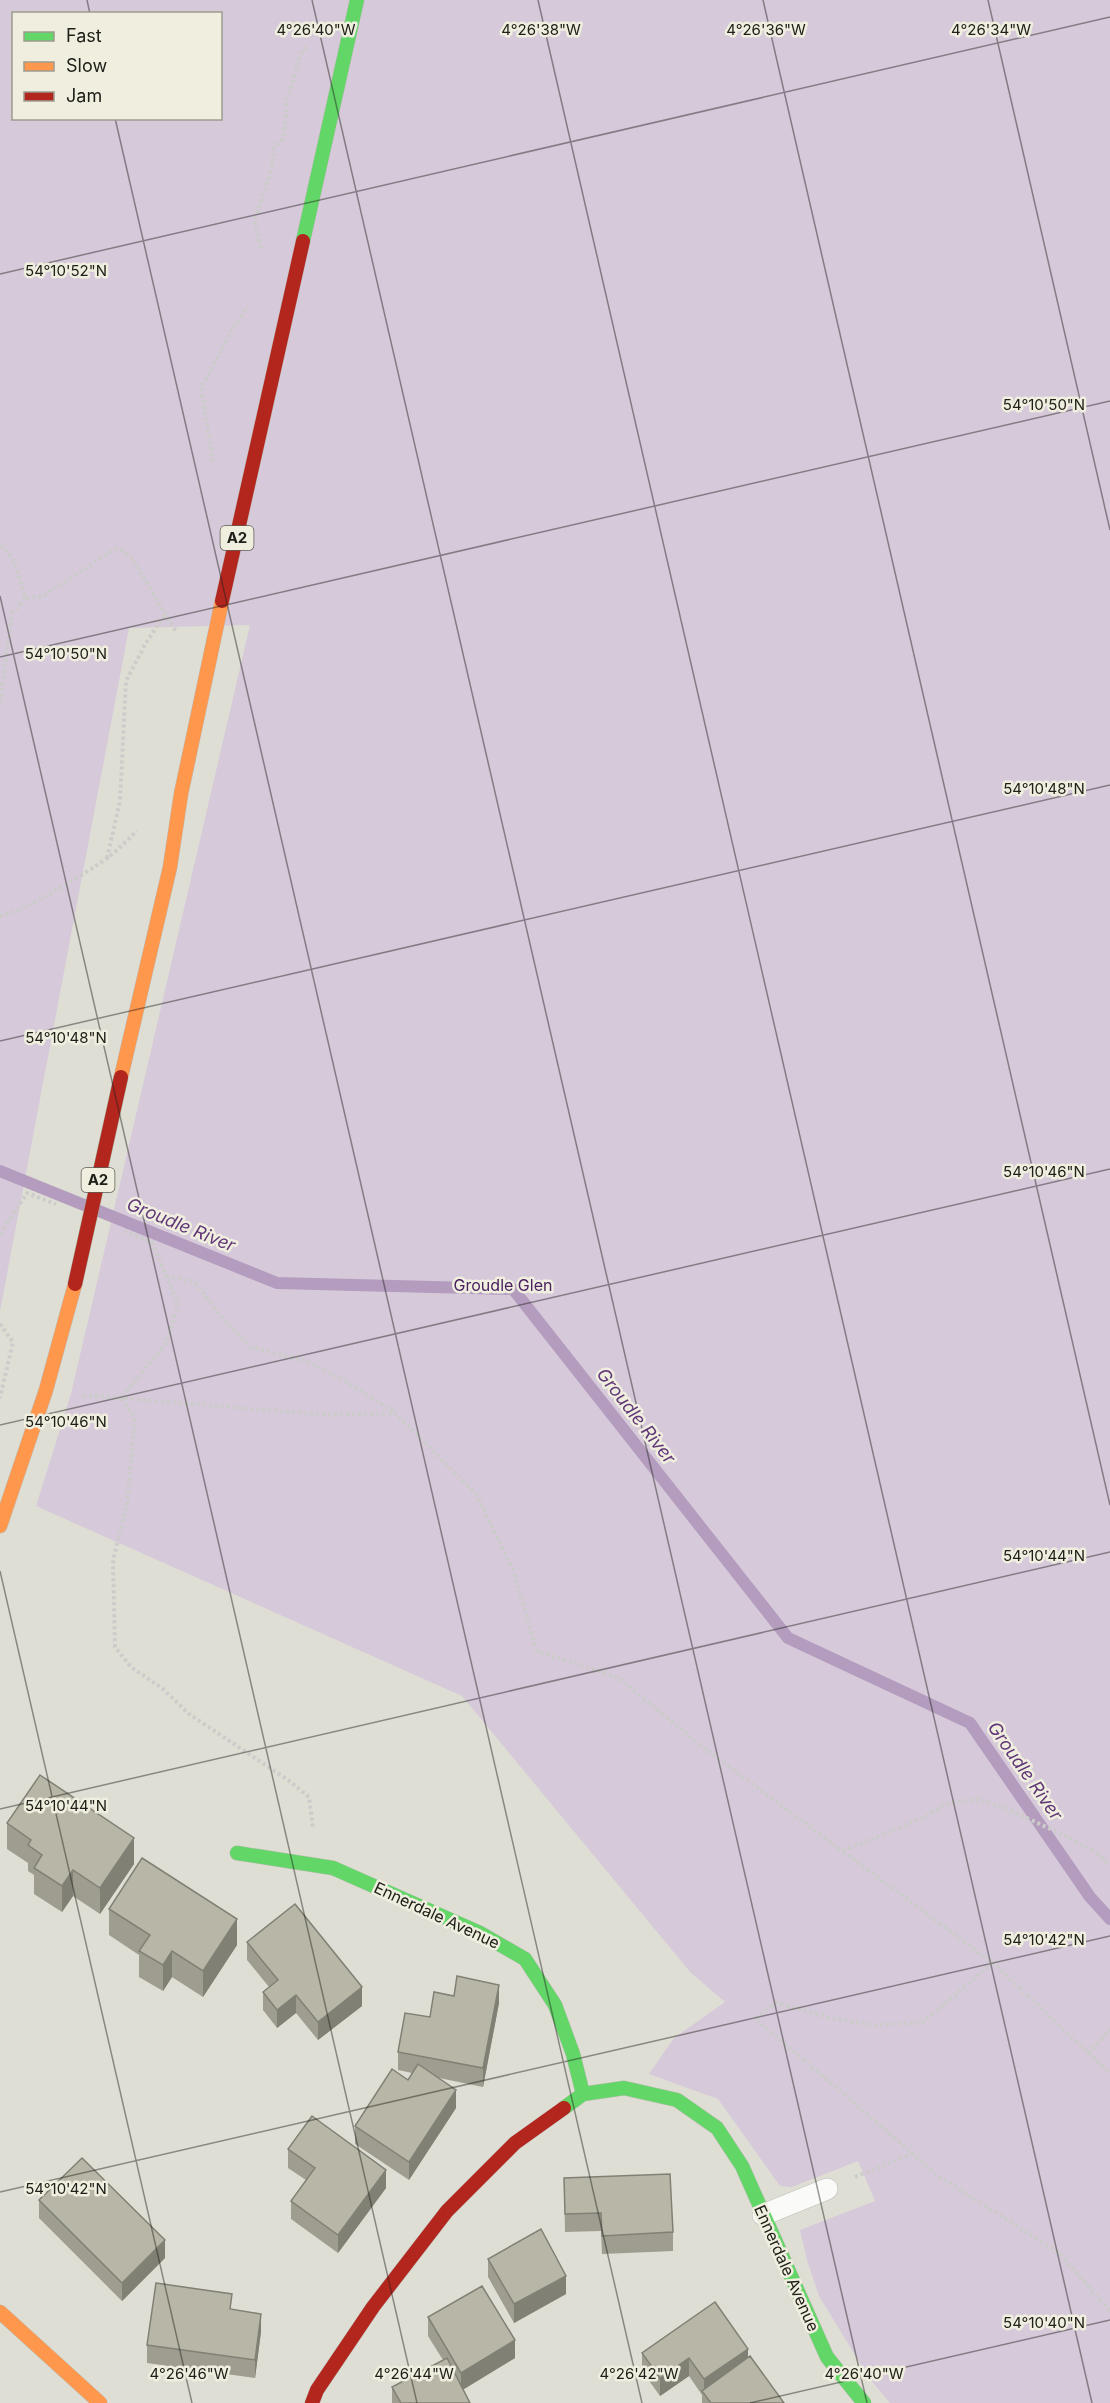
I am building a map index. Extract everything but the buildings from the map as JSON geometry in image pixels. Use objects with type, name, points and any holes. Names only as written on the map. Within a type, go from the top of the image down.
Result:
[{"type":"main road","name":"A2","points":[[0,1526],[46,1390],[75,1284],[170,867],[181,794],[357,0]]},
{"type":"main road","name":"Ennerdale Avenue","points":[[237,1853],[333,1868],[480,1933],[525,1959],[555,2005],[573,2054],[583,2094]]},
{"type":"main road","name":"Ennerdale Avenue","points":[[312,2403],[317,2390],[373,2307],[447,2211],[515,2143],[583,2094],[624,2088],[677,2100],[717,2128],[742,2166],[827,2357],[864,2403]]},
{"type":"main road","points":[[0,2312],[100,2403]]},
{"type":"lane","points":[[763,2215],[826,2189]]},
{"type":"path","points":[[0,546],[6,549],[19,572],[19,582],[26,598]]},
{"type":"path","points":[[0,703],[12,613],[26,598],[44,596],[115,549],[124,551],[131,557],[181,640]]},
{"type":"path","points":[[107,858],[120,801],[126,681],[146,643],[165,614]]},
{"type":"path","points":[[0,916],[10,915],[40,899],[107,858],[139,829]]},
{"type":"path","points":[[0,1234],[27,1193],[58,1205]]},
{"type":"path","points":[[120,1230],[152,1242],[178,1304],[166,1343],[121,1398]]},
{"type":"path","points":[[166,1276],[195,1282],[223,1319],[251,1347],[307,1361],[395,1413],[477,1495],[513,1570],[537,1651],[617,1677],[708,1751],[993,1963],[1110,2073]]},
{"type":"path","points":[[0,1324],[13,1342],[0,1398]]},
{"type":"path","points":[[46,1390],[71,1394],[328,1414],[395,1413]]},
{"type":"path","points":[[121,1398],[135,1418],[127,1504],[113,1560],[115,1647],[132,1667],[163,1689],[189,1714],[288,1780],[309,1797],[319,1865]]},
{"type":"path","points":[[842,1851],[927,1816],[945,1804],[978,1799],[1007,1809],[1066,1836],[1092,1850],[1110,1864]]},
{"type":"path","points":[[993,1963],[922,2023],[872,2025],[831,2018],[776,2003],[755,2018],[940,2177],[1059,2253],[1110,2311]]},
{"type":"path","points":[[1088,2053],[1110,2030]]},
{"type":"path","points":[[826,2189],[914,2154]]},
{"type":"green space","name":"Groudle Glen","points":[[0,0],[1110,0],[1110,2403],[890,2403],[869,2378],[819,2296],[800,2230],[875,2201],[858,2161],[792,2187],[780,2186],[718,2099],[649,2074],[674,2038],[725,2002],[691,1973],[462,1696],[36,1506],[71,1394],[250,625],[129,628],[0,1311]]},
{"type":"waterway","name":"Groudle River","points":[[0,1171],[277,1283],[513,1289],[788,1638],[970,1723],[1090,1897],[1110,1919]]},
{"type":"traffic: fast","points":[[303,241],[357,0]]},
{"type":"traffic: fast","points":[[237,1853],[333,1868],[480,1933],[525,1959],[555,2005],[573,2054],[583,2094]]},
{"type":"traffic: fast","points":[[564,2108],[583,2094],[624,2088],[677,2100],[717,2128],[742,2166],[827,2357],[864,2403]]},
{"type":"traffic: slow","points":[[121,1077],[170,867],[181,794],[222,601]]},
{"type":"traffic: slow","points":[[0,1526],[46,1390],[75,1284]]},
{"type":"traffic: slow","points":[[0,2312],[100,2403]]},
{"type":"traffic: jam","points":[[222,601],[303,241]]},
{"type":"traffic: jam","points":[[75,1284],[121,1077]]},
{"type":"traffic: jam","points":[[312,2403],[317,2390],[373,2307],[447,2211],[515,2143],[564,2108]]}]
